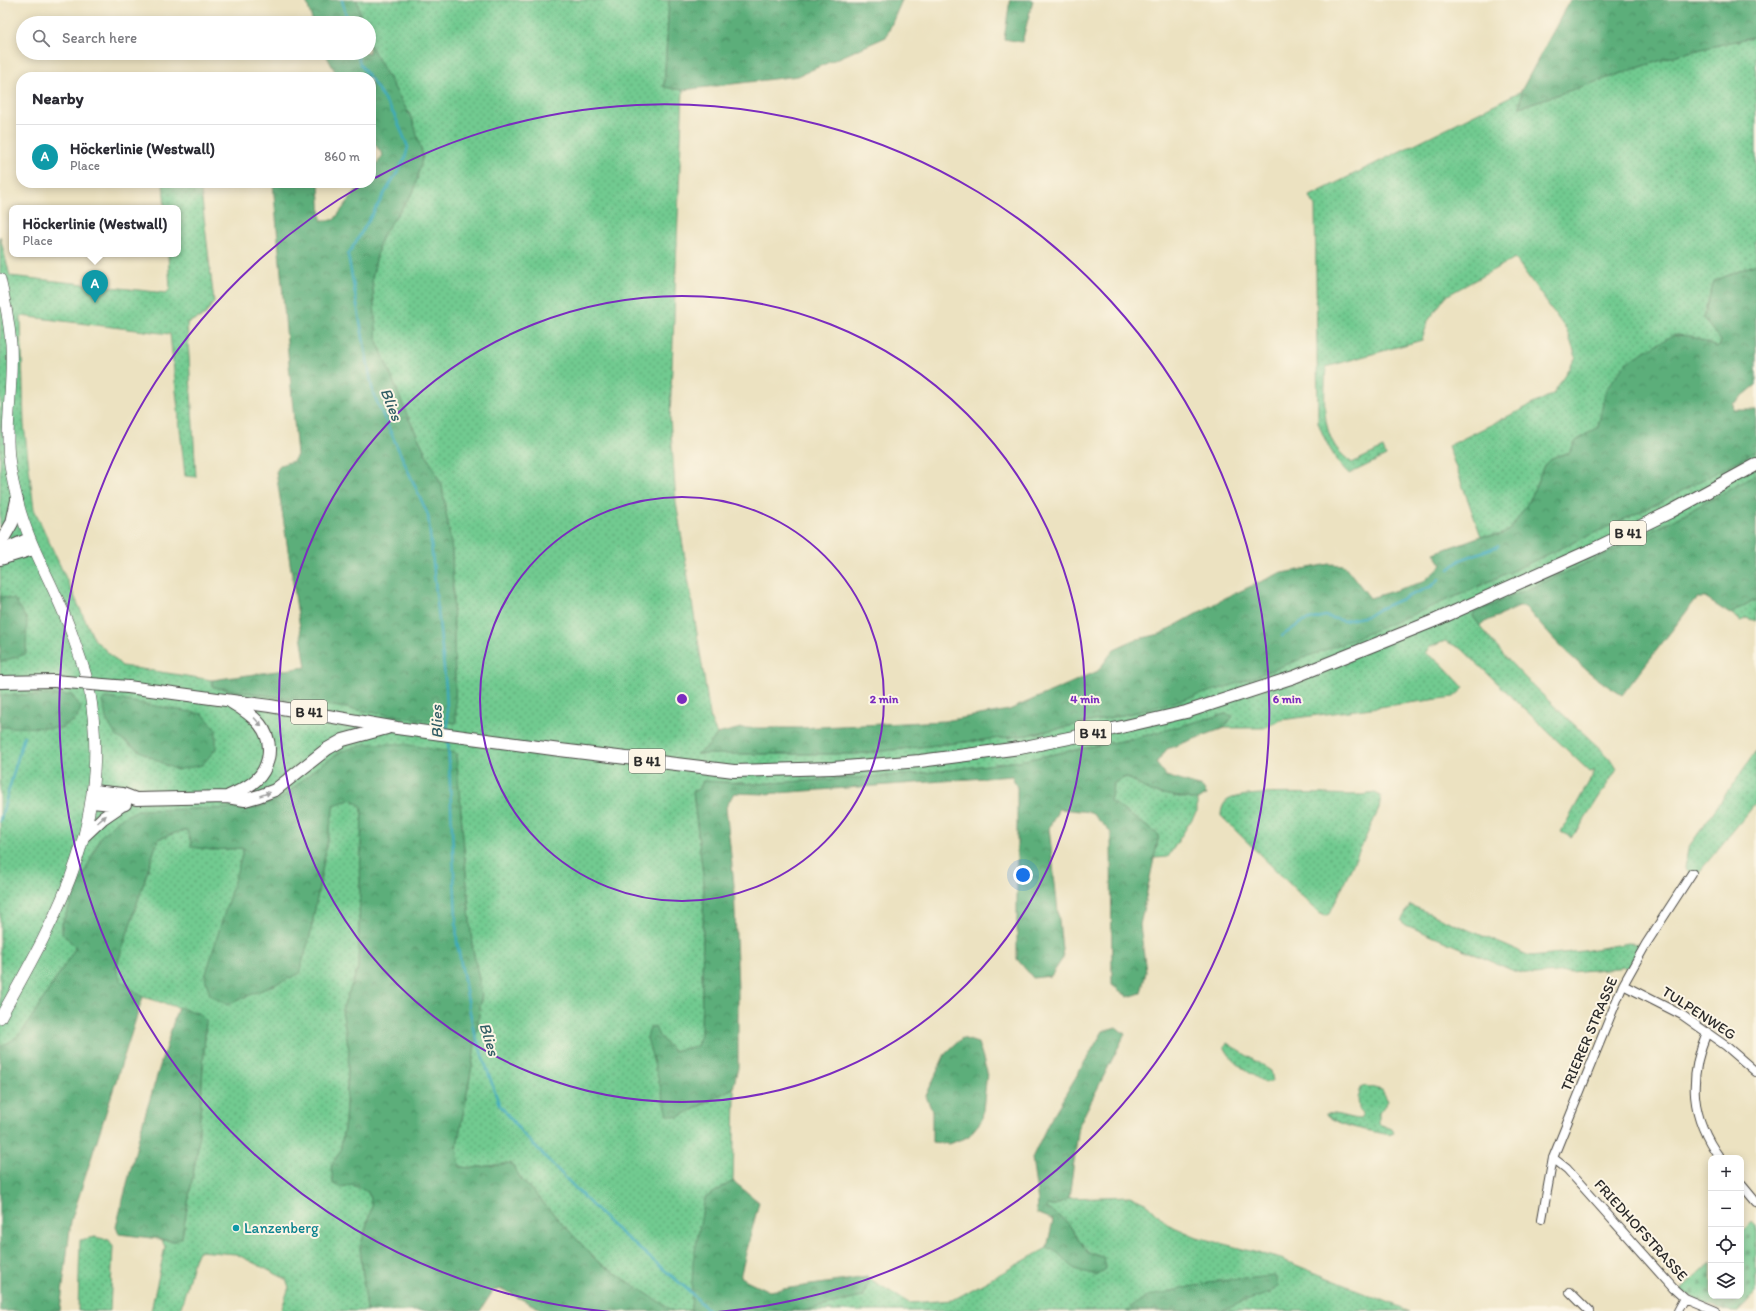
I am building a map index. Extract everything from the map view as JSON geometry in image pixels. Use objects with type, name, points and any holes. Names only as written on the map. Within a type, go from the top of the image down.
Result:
[{"type":"highway","name":"B 41","points":[[0,682],[54,681],[128,687],[227,700],[394,727],[734,771],[833,768],[920,761],[1020,748],[1113,729],[1186,712],[1294,677],[1436,620],[1496,594],[1670,512],[1756,465]]},
{"type":"highway","points":[[0,544],[12,524],[17,500]]},
{"type":"highway","points":[[0,552],[31,544]]},
{"type":"highway","points":[[0,559],[31,544]]},
{"type":"highway","points":[[227,700],[251,714],[262,726],[269,739],[269,755],[265,769],[247,788],[227,797]]},
{"type":"highway","points":[[85,836],[102,818],[122,805],[136,799],[227,797],[245,800],[275,790],[327,750],[343,740],[394,727]]},
{"type":"highway","points":[[93,796],[123,794],[136,799]]},
{"type":"highway","points":[[93,796],[122,805]]},
{"type":"main road","points":[[0,279],[6,306],[11,345],[8,444],[17,500],[31,544],[73,637],[88,686],[95,736],[93,796],[85,836],[72,875],[54,917],[0,1018]]},
{"type":"street","name":"TRIERER STRASSE","points":[[1542,1219],[1553,1158],[1623,986],[1655,930],[1692,873]]},
{"type":"street","name":"TULPENWEG","points":[[1623,986],[1682,1015],[1707,1032],[1756,1072]]},
{"type":"street","points":[[1707,1032],[1696,1063],[1695,1102],[1699,1120],[1705,1135],[1718,1155]]},
{"type":"street","name":"FRIEDHOFSTRASSE","points":[[1553,1158],[1567,1169],[1673,1288],[1684,1298],[1715,1311]]},
{"type":"street","points":[[1744,1188],[1756,1202]]},
{"type":"street","points":[[1570,1292],[1588,1311]]},
{"type":"street","points":[[1677,1311],[1684,1298]]},
{"type":"green space","points":[[306,0],[357,0],[360,16],[311,16]]},
{"type":"green space","points":[[357,0],[669,0],[664,87],[683,90],[670,418],[676,502],[711,721],[717,734],[709,746],[697,754],[856,754],[1028,735],[1146,710],[1464,593],[1657,504],[1756,451],[1756,475],[1675,519],[1600,557],[1474,613],[1473,616],[1503,654],[1537,690],[1609,757],[1617,769],[1578,830],[1571,837],[1561,832],[1595,771],[1590,772],[1462,649],[1445,641],[1430,647],[1425,653],[1441,663],[1464,688],[1454,697],[1281,720],[1264,728],[1224,728],[1233,716],[1225,714],[1136,738],[1019,761],[917,774],[756,784],[703,781],[700,788],[693,792],[704,883],[701,1034],[697,1046],[673,1051],[659,1036],[679,1117],[733,1088],[735,1096],[733,1181],[705,1198],[691,1310],[673,1311],[597,1261],[522,1180],[511,1163],[472,1168],[460,1167],[457,1146],[472,1066],[482,993],[472,945],[456,753],[315,769],[281,799],[256,808],[189,809],[101,836],[62,923],[62,933],[76,947],[23,1031],[13,1040],[0,1047],[0,236],[10,276],[166,293],[170,289],[168,257],[181,257],[181,205],[165,205],[163,188],[201,188],[214,302],[204,316],[187,323],[196,477],[185,476],[170,334],[21,316],[24,425],[34,509],[94,639],[122,666],[212,680],[213,687],[409,718],[456,723],[452,551],[442,486],[407,415],[377,341],[372,278],[381,237],[414,191],[413,121],[376,55],[376,16],[360,16]]},
{"type":"green space","points":[[669,0],[902,0],[886,37],[798,76],[683,90],[664,87]]},
{"type":"green space","points":[[1010,0],[1033,0],[1022,42],[1004,39]]},
{"type":"green space","points":[[1570,0],[1756,0],[1756,36],[1677,55],[1520,107],[1521,91]]},
{"type":"green space","points":[[1756,36],[1756,264],[1714,281],[1703,318],[1721,341],[1720,345],[1716,347],[1691,336],[1606,389],[1598,427],[1576,441],[1570,452],[1554,457],[1544,465],[1531,499],[1510,530],[1500,535],[1481,536],[1448,446],[1553,394],[1576,357],[1567,331],[1515,258],[1446,296],[1428,321],[1422,340],[1326,367],[1326,420],[1332,441],[1338,450],[1352,463],[1383,448],[1386,456],[1349,474],[1330,450],[1318,422],[1315,207],[1310,196],[1521,91],[1520,107],[1677,55]]},
{"type":"green space","points":[[376,55],[413,121],[423,156],[414,191],[381,237],[372,278],[377,341],[407,415],[442,486],[452,551],[456,723],[409,718],[213,687],[212,680],[306,667],[276,472],[280,465],[293,461],[297,455],[273,188],[319,188],[321,220],[334,220],[358,188],[376,188],[376,165],[383,155],[376,146],[376,72],[335,72],[329,60],[376,60]]},
{"type":"green space","points":[[1756,264],[1756,385],[1733,404],[1734,410],[1756,410],[1756,451],[1657,504],[1464,593],[1351,640],[1233,685],[1146,710],[1028,735],[856,754],[696,754],[709,746],[717,734],[741,728],[799,728],[944,721],[1009,710],[1098,671],[1114,649],[1134,640],[1160,634],[1225,598],[1278,574],[1329,564],[1344,565],[1370,598],[1423,582],[1442,565],[1434,553],[1481,536],[1500,535],[1510,530],[1531,498],[1544,465],[1554,457],[1570,452],[1576,441],[1598,427],[1606,389],[1627,362],[1673,335],[1691,336],[1716,347],[1720,345],[1721,341],[1703,318],[1714,281]]},
{"type":"green space","points":[[1756,475],[1756,601],[1752,601],[1730,614],[1705,598],[1697,598],[1622,695],[1595,677],[1570,656],[1525,607],[1519,607],[1485,622],[1480,626],[1473,616],[1474,613],[1600,557],[1675,519]]},
{"type":"green space","points":[[0,596],[15,600],[27,620],[26,654],[0,662]]},
{"type":"green space","points":[[1752,601],[1756,601],[1756,621],[1746,618],[1741,621],[1730,614]]},
{"type":"green space","points":[[0,695],[72,695],[81,708],[77,718],[62,728],[0,727]]},
{"type":"green space","points":[[108,698],[203,714],[216,730],[216,749],[202,765],[176,770],[143,753],[116,736],[106,719],[103,699]]},
{"type":"green space","points":[[1225,714],[1233,716],[1224,728],[1167,749],[1156,763],[1166,776],[1202,787],[1207,795],[1197,800],[1151,792],[1126,777],[1114,783],[1110,801],[1159,835],[1140,925],[1146,972],[1141,993],[1128,997],[1112,985],[1111,833],[1091,812],[1059,809],[1049,828],[1063,958],[1051,976],[1033,978],[1017,959],[1017,788],[1012,776],[764,794],[734,793],[726,807],[734,885],[738,990],[738,1068],[733,1088],[679,1117],[668,1115],[647,1038],[650,1027],[655,1027],[659,1036],[673,1051],[697,1046],[701,1034],[704,883],[693,792],[700,788],[703,781],[756,784],[917,774],[1019,761],[1136,738]]},
{"type":"green space","points":[[366,744],[403,744],[456,753],[472,945],[482,993],[472,1066],[457,1146],[460,1167],[472,1168],[511,1163],[522,1180],[597,1261],[673,1311],[544,1311],[502,1289],[493,1291],[480,1311],[367,1311],[360,1248],[372,1206],[368,1192],[353,1185],[340,1187],[333,1184],[331,1165],[340,1152],[345,1122],[349,1050],[342,1010],[358,968],[362,807],[352,799],[334,805],[310,936],[299,974],[227,1005],[210,995],[205,977],[244,848],[212,850],[192,847],[187,830],[158,839],[116,968],[121,981],[143,997],[71,1221],[60,1311],[0,1311],[0,1047],[13,1040],[23,1031],[76,947],[62,933],[62,923],[101,836],[116,821],[138,810],[256,808],[281,799],[315,769],[342,751]]},
{"type":"green space","points":[[1756,751],[1756,803],[1695,877],[1685,868],[1688,848]]},
{"type":"green space","points":[[1126,777],[1151,792],[1197,800],[1197,811],[1168,857],[1154,858],[1159,835],[1110,801],[1114,783]]},
{"type":"green space","points":[[1375,793],[1381,796],[1379,809],[1330,913],[1325,916],[1319,913],[1221,816],[1225,803],[1228,800],[1237,797],[1271,794],[1362,795]]},
{"type":"green space","points":[[352,799],[362,807],[358,968],[342,1010],[349,1050],[345,1122],[340,1152],[331,1165],[340,1187],[353,1185],[368,1192],[372,1206],[360,1248],[367,1311],[281,1311],[289,1287],[286,1279],[236,1254],[198,1251],[194,1260],[180,1311],[151,1311],[165,1247],[162,1240],[175,1241],[182,1237],[198,1146],[206,1020],[200,1014],[143,997],[121,981],[116,968],[158,839],[188,830],[212,850],[244,848],[236,877],[310,936],[334,804]]},
{"type":"green space","points":[[1410,905],[1530,956],[1583,951],[1628,943],[1642,944],[1629,967],[1533,975],[1514,971],[1406,925],[1401,921]]},
{"type":"green space","points":[[178,1007],[200,1014],[206,1020],[198,1146],[182,1237],[175,1241],[119,1234],[116,1227],[142,1125]]},
{"type":"green space","points":[[1116,1027],[1125,1034],[1079,1125],[1069,1198],[1053,1206],[1047,1205],[1047,1208],[1067,1222],[1088,1253],[1104,1257],[1106,1269],[1097,1275],[1075,1269],[1059,1254],[1047,1248],[1053,1220],[1036,1213],[1038,1202],[1032,1158],[1048,1124],[1103,1031]]},
{"type":"green space","points":[[962,1038],[978,1043],[987,1072],[982,1120],[968,1137],[948,1144],[932,1142],[932,1111],[926,1096],[945,1054]]},
{"type":"green space","points":[[1227,1043],[1271,1071],[1273,1081],[1265,1083],[1236,1063],[1231,1058],[1224,1046]]},
{"type":"green space","points":[[1366,1086],[1382,1090],[1388,1101],[1379,1113],[1379,1124],[1392,1129],[1394,1133],[1389,1135],[1356,1128],[1332,1119],[1325,1114],[1334,1114],[1360,1119],[1363,1113],[1359,1109],[1358,1097],[1361,1088]]},
{"type":"green space","points":[[733,1181],[759,1202],[740,1277],[769,1291],[867,1277],[868,1283],[862,1297],[803,1311],[687,1311],[691,1310],[693,1261],[705,1198]]},
{"type":"green space","points":[[1130,1196],[1149,1205],[1167,1224],[1197,1237],[1281,1259],[1410,1311],[803,1311],[862,1297],[868,1284],[867,1277],[909,1303],[953,1300],[1047,1248],[1055,1250],[1075,1269],[1088,1271],[1088,1253],[1068,1223],[1047,1208],[1047,1205],[1053,1206],[1069,1198]]},
{"type":"green space","points":[[1752,1222],[1756,1226],[1756,1292],[1738,1311],[1722,1310],[1708,1306],[1681,1290],[1708,1265],[1708,1299],[1744,1299],[1744,1230]]},
{"type":"green space","points":[[95,1237],[109,1240],[113,1246],[110,1311],[78,1311],[80,1240]]},
{"type":"green space","points":[[1275,1276],[1278,1285],[1270,1293],[1240,1303],[1223,1311],[1126,1311],[1145,1297],[1217,1281]]},
{"type":"waterway","name":"Blies","points":[[342,0],[346,16]]},
{"type":"waterway","name":"Blies","points":[[359,60],[366,72]]},
{"type":"waterway","name":"Blies","points":[[376,87],[395,116],[408,147],[405,159],[348,255],[373,393],[428,515],[446,688],[448,732]]},
{"type":"waterway","points":[[1449,569],[1460,560],[1498,546]]},
{"type":"waterway","points":[[1282,636],[1302,622],[1325,616],[1344,621],[1368,616],[1379,609],[1432,586],[1439,579]]},
{"type":"waterway","points":[[0,821],[24,736]]},
{"type":"waterway","name":"Blies","points":[[448,739],[457,942],[473,1028],[499,1104],[523,1134],[610,1224],[687,1289],[709,1311]]},
{"type":"place","name":"Höckerlinie (Westwall)","points":[[95,303]]},
{"type":"place","name":"Lanzenberg","points":[[236,1228]]}]
